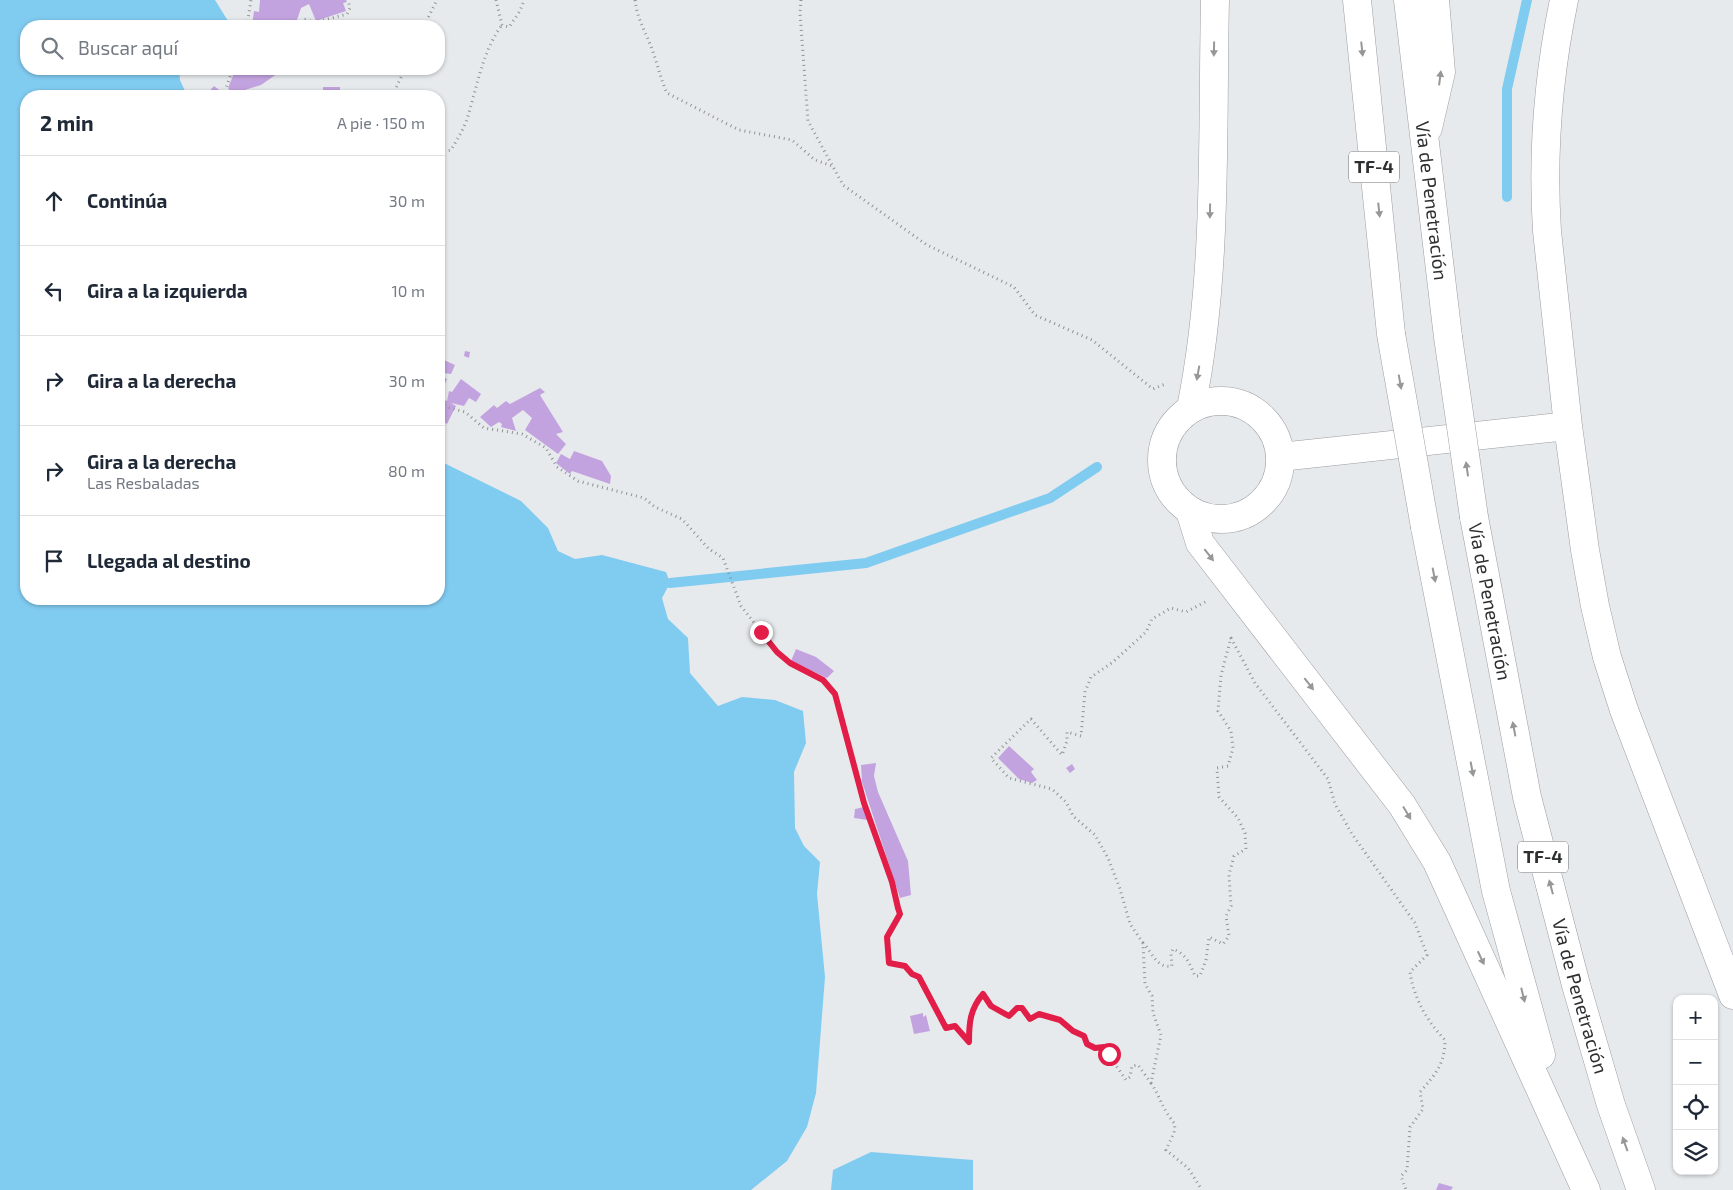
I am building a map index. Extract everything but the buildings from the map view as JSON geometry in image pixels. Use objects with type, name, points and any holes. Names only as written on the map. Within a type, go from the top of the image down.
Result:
[{"type":"main road","points":[[1191,408],[1205,330],[1209,259],[1215,0]]},
{"type":"main road","name":"TF-4","points":[[1358,0],[1391,334],[1425,527],[1496,891],[1532,1027],[1586,1190]]},
{"type":"main road","name":"Vía de Penetración","points":[[1408,0],[1448,337],[1474,517],[1527,797],[1608,1096],[1641,1190]]},
{"type":"main road","points":[[1424,142],[1437,95],[1441,72],[1435,0]]},
{"type":"main road","points":[[1564,0],[1554,52],[1546,124],[1544,180],[1547,231],[1568,426],[1584,550],[1607,657],[1624,710],[1733,995]]},
{"type":"main road","points":[[1211,401],[1231,401],[1250,407],[1265,420],[1276,437],[1280,457],[1278,476],[1271,492],[1259,506],[1243,515],[1225,520],[1207,519],[1190,511],[1174,498],[1164,480],[1161,459],[1165,439],[1175,421],[1191,408],[1211,401]]},
{"type":"main road","points":[[1280,457],[1568,426]]},
{"type":"main road","points":[[1190,511],[1200,543],[1402,805],[1437,862],[1586,1190]]},
{"type":"path","points":[[249,20],[251,0]]},
{"type":"path","points":[[324,20],[347,14],[350,8],[348,0]]},
{"type":"path","points":[[427,20],[437,0]]},
{"type":"path","points":[[445,152],[451,150],[466,121],[486,57],[494,36],[502,25],[496,0]]},
{"type":"path","points":[[502,25],[509,27],[520,11],[524,0]]},
{"type":"path","points":[[635,0],[636,12],[653,51],[667,93],[739,130],[792,140],[815,160],[833,167]]},
{"type":"path","points":[[801,0],[800,13],[808,121],[843,184],[927,245],[1014,287],[1035,315],[1092,340],[1153,389],[1198,372]]},
{"type":"path","points":[[225,90],[231,75]]},
{"type":"path","points":[[395,90],[402,75]]},
{"type":"path","points":[[445,407],[465,412],[484,428],[522,434],[546,448],[557,467],[578,482],[644,498],[655,508],[682,519],[709,549],[722,558],[741,606],[777,652],[790,663],[823,680],[835,694],[864,803],[892,882],[900,914],[887,937],[889,963],[905,966],[912,974],[919,977],[946,1028],[955,1026],[969,1042],[969,1020],[975,1003],[983,994],[991,1006],[1009,1016],[1017,1008],[1022,1008],[1030,1019],[1039,1014],[1060,1020],[1073,1031],[1084,1036],[1087,1044],[1095,1048],[1104,1047],[1126,1080],[1130,1078],[1132,1066],[1138,1065],[1160,1096],[1164,1111],[1175,1124],[1174,1133],[1166,1150],[1188,1168],[1202,1190]]},
{"type":"path","points":[[1213,608],[1208,601],[1186,612],[1171,608],[1158,615],[1152,619],[1146,632],[1113,662],[1091,677],[1085,692],[1081,736],[1067,732],[1067,740],[1062,756],[1031,720],[991,758],[1009,778],[1052,789],[1066,802],[1074,816],[1095,835],[1108,858],[1120,889],[1130,924],[1143,943],[1157,962],[1167,967],[1172,966],[1171,954],[1173,949],[1179,951],[1189,961],[1194,976],[1200,976],[1206,960],[1209,937],[1223,944],[1229,936],[1226,916],[1231,906],[1229,875],[1234,856],[1246,849],[1245,833],[1238,818],[1219,797],[1216,778],[1217,768],[1228,766],[1233,748],[1231,730],[1218,711],[1221,675],[1231,638]]},
{"type":"path","points":[[1226,630],[1255,683],[1328,779],[1335,804],[1352,834],[1415,923],[1427,955],[1410,972],[1412,986],[1428,1022],[1445,1040],[1445,1056],[1434,1076],[1420,1092],[1423,1109],[1410,1127],[1407,1170],[1401,1176],[1406,1190]]},
{"type":"path","points":[[1143,943],[1145,984],[1152,996],[1153,1013],[1161,1035],[1151,1083]]},
{"type":"water","points":[[0,0],[215,0],[227,20],[20,20],[20,75],[180,75],[185,90],[20,90],[20,605],[445,605],[445,463],[521,501],[548,528],[558,551],[575,559],[602,555],[666,572],[670,583],[662,598],[668,619],[688,638],[690,673],[718,706],[742,697],[775,700],[803,711],[806,743],[794,772],[795,828],[804,846],[820,862],[817,894],[825,977],[816,1093],[807,1127],[787,1161],[751,1190],[0,1190]]},
{"type":"water","points":[[871,1152],[973,1160],[973,1190],[831,1190],[833,1170]]},
{"type":"waterway","points":[[1507,197],[1507,89],[1527,0]]},
{"type":"waterway","points":[[670,583],[866,563],[1050,498],[1097,467]]},
{"type":"route","points":[[761,632],[777,652],[790,663],[823,680],[835,694],[864,803],[892,882],[900,914],[887,937],[889,963],[905,966],[912,974],[919,977],[946,1028],[955,1026],[969,1042],[969,1020],[975,1003],[983,994],[991,1006],[1009,1016],[1017,1008],[1022,1008],[1030,1019],[1039,1014],[1060,1020],[1073,1031],[1084,1036],[1087,1044],[1095,1048],[1104,1047],[1109,1054]]}]
